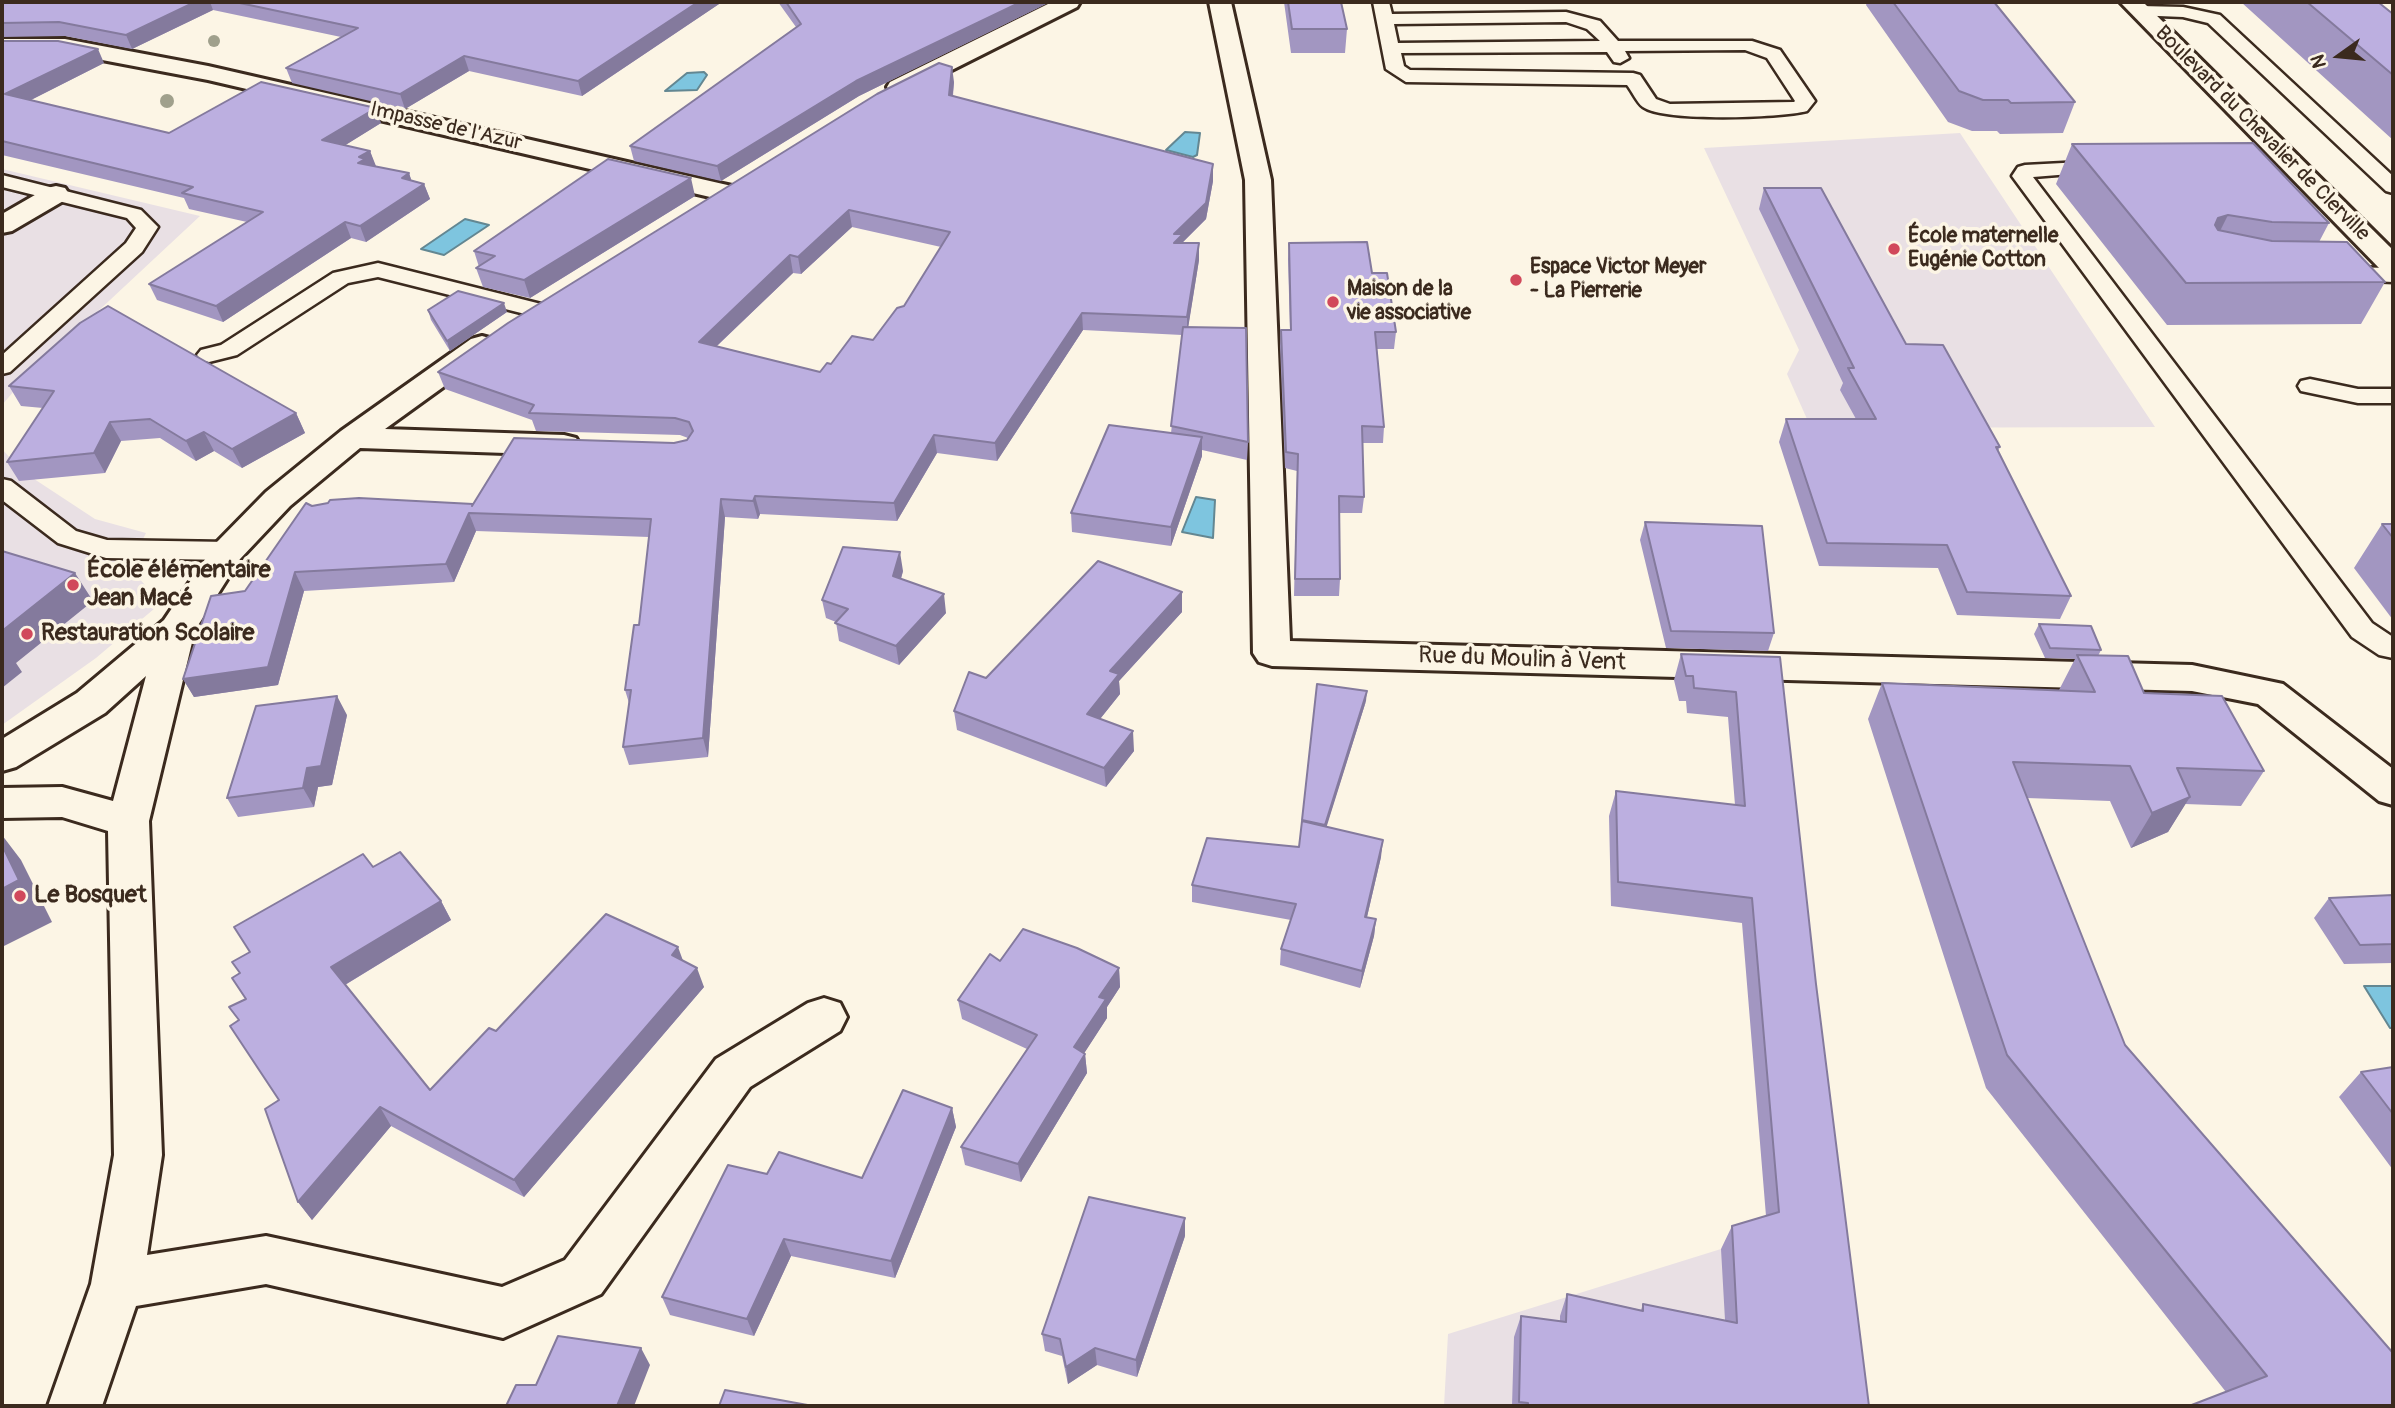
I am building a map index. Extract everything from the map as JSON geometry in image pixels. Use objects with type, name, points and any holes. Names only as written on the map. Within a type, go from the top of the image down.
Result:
[{"type":"street","points":[[869,103],[1069,2]]},
{"type":"street","name":"Rue du Moulin à Vent","points":[[1220,2],[1258,180],[1272,653],[2192,678],[2269,693],[2393,790]]},
{"type":"street","name":"Boulevard du Chevalier de Clerville","points":[[2135,6],[2271,161],[2297,170],[2393,266]]},
{"type":"street","name":"Impasse de l'Azur","points":[[2,46],[65,46],[208,73],[735,185],[688,214]]},
{"type":"street","points":[[2,225],[56,194]]},
{"type":"street","points":[[2,757],[91,703],[177,629],[228,551],[278,499],[352,438],[501,332],[548,302]]},
{"type":"street","points":[[352,438],[597,446]]},
{"type":"street","points":[[75,1406],[117,1284],[138,1155],[128,821],[177,629]]},
{"type":"street","points":[[2,803],[62,802],[128,821]]},
{"type":"street","points":[[117,1284],[266,1259],[503,1313],[583,1277],[733,1073],[824,1017]]},
{"type":"lane","points":[[2135,6],[2214,19],[2393,187]]},
{"type":"lane","points":[[1391,48],[1613,46],[1746,45],[1774,54],[1805,101],[1800,107],[1783,110],[1668,110],[1649,103],[1633,79],[1613,46],[1604,29],[1589,21],[1566,17],[1383,10],[1395,69],[1406,76],[1633,79]]},
{"type":"lane","points":[[2252,150],[2271,161]]},
{"type":"lane","points":[[2118,166],[2025,171],[2022,176],[2362,630],[2393,648]]},
{"type":"lane","points":[[2,181],[134,214],[147,227],[134,247],[2,367]]},
{"type":"lane","points":[[209,355],[229,350],[341,278],[378,270],[548,302]]},
{"type":"lane","points":[[2320,274],[2393,275]]},
{"type":"lane","points":[[2310,386],[2358,396],[2393,396]]},
{"type":"lane","points":[[2,487],[67,537],[106,549],[228,551]]},
{"type":"shaded area","name":"École maternelle Eugénie Cotton","points":[[1960,133],[2155,427],[1811,428],[1787,374],[1799,350],[1704,148]]},
{"type":"shaded area","points":[[2,169],[200,216],[20,384],[2,405]]},
{"type":"shaded area","name":"École élémentaire Jean Macé","points":[[2,449],[22,471],[95,519],[146,533],[129,567],[161,603],[96,658],[2,725]]},
{"type":"shaded area","points":[[1721,1249],[1783,1406],[1444,1406],[1448,1334]]},
{"type":"water","points":[[704,72],[707,75],[697,90],[665,91],[687,73]]},
{"type":"water","points":[[1185,132],[1200,133],[1197,155],[1193,157],[1166,150]]},
{"type":"water","points":[[465,219],[489,225],[444,255],[421,249]]},
{"type":"water","points":[[1196,497],[1215,500],[1213,538],[1182,532]]},
{"type":"water","points":[[2364,986],[2393,986],[2393,1028],[2390,1028]]},
{"type":"building","points":[[2,2],[195,2],[126,35],[59,22],[2,23]]},
{"type":"building","points":[[235,2],[698,2],[578,81],[464,56],[400,94],[286,68],[358,28]]},
{"type":"building","points":[[786,2],[1021,2],[856,81],[717,166],[630,146],[801,24]]},
{"type":"building","points":[[1288,2],[1341,2],[1347,29],[1292,29]]},
{"type":"building","points":[[1893,2],[1994,2],[2075,102],[2011,103],[2008,100],[1983,100],[1959,91]]},
{"type":"building","points":[[2307,2],[2378,2],[2393,14],[2393,75]]},
{"type":"building","points":[[2,41],[58,41],[98,49],[5,94],[169,133],[261,82],[376,108],[322,140],[370,151],[359,157],[365,159],[358,163],[409,173],[402,178],[424,184],[360,226],[345,222],[216,306],[149,284],[263,212],[182,193],[193,187],[2,141]]},
{"type":"building","points":[[939,63],[952,67],[949,95],[1213,164],[1206,203],[1174,234],[1183,234],[1174,243],[1199,243],[1187,317],[1082,313],[995,443],[934,435],[894,503],[755,496],[753,501],[721,499],[703,738],[623,747],[631,690],[625,690],[634,625],[639,625],[651,519],[469,513],[446,564],[295,572],[268,667],[183,679],[211,596],[245,591],[306,503],[312,506],[328,503],[330,500],[359,498],[473,504],[472,506],[514,438],[674,443],[687,440],[693,431],[689,422],[675,418],[529,413],[534,405],[438,372],[508,323],[877,94]],"holes":[[[849,210],[950,232],[904,306],[897,308],[873,340],[852,336],[831,364],[827,363],[820,372],[699,342],[790,255],[798,257]]]},
{"type":"building","points":[[2253,143],[2329,223],[2272,222],[2228,215],[2218,218],[2215,225],[2218,230],[2272,241],[2347,242],[2385,282],[2186,283],[2072,144]]},
{"type":"building","points":[[608,159],[691,178],[524,280],[476,268],[495,256],[474,251]]},
{"type":"building","points":[[1764,188],[1821,188],[1906,344],[1943,345],[2000,447],[1996,447],[2071,596],[1967,592],[1947,545],[1827,543],[1786,419],[1876,419],[1848,368],[1854,368]]},
{"type":"building","points":[[1367,242],[1372,273],[1387,273],[1396,332],[1375,332],[1384,427],[1362,426],[1364,497],[1339,496],[1340,579],[1295,579],[1298,454],[1286,452],[1281,330],[1291,330],[1289,243]]},
{"type":"building","points":[[458,291],[504,303],[447,341],[428,310]]},
{"type":"building","points":[[108,306],[296,413],[232,449],[204,432],[186,441],[150,419],[110,422],[94,453],[7,462],[54,391],[9,386],[80,323]]},
{"type":"building","points":[[1183,327],[1246,328],[1248,442],[1171,426]]},
{"type":"building","points":[[1109,425],[1202,437],[1171,527],[1071,513]]},
{"type":"building","points":[[1645,522],[1762,526],[1774,633],[1671,631]]},
{"type":"building","points":[[2382,524],[2393,524],[2393,538]]},
{"type":"building","points":[[843,547],[900,552],[893,576],[944,594],[896,646],[835,623],[848,609],[822,600]]},
{"type":"building","points":[[2,551],[75,573],[2,631]]},
{"type":"building","points":[[1098,561],[1182,592],[1110,671],[1119,674],[1087,714],[1133,731],[1104,768],[954,711],[969,672],[986,678]]},
{"type":"building","points":[[2039,624],[2091,626],[2101,650],[2050,648]]},
{"type":"building","points":[[1681,654],[1780,657],[1816,984],[1869,1406],[1528,1406],[1528,1403],[1519,1402],[1521,1316],[1566,1322],[1567,1294],[1643,1311],[1643,1304],[1737,1323],[1732,1226],[1779,1212],[1752,898],[1618,882],[1616,791],[1745,806],[1736,692],[1694,688],[1693,676],[1686,676]]},
{"type":"building","points":[[2077,655],[2128,656],[2144,693],[2222,696],[2264,771],[2177,768],[2190,797],[2152,813],[2130,766],[2013,762],[2125,1045],[2393,1353],[2393,1406],[2189,1406],[2267,1376],[2007,1055],[1882,683],[2095,692]]},
{"type":"building","points":[[1317,684],[1367,691],[1325,825],[1302,820]]},
{"type":"building","points":[[337,696],[321,766],[307,768],[303,788],[227,798],[256,706]]},
{"type":"building","points":[[1302,821],[1383,840],[1365,917],[1376,919],[1362,971],[1281,949],[1296,904],[1192,885],[1207,838],[1299,847]]},
{"type":"building","points":[[2,845],[19,880],[2,889]]},
{"type":"building","points":[[400,852],[441,901],[331,967],[430,1090],[489,1028],[496,1031],[606,914],[678,947],[672,955],[697,968],[514,1180],[380,1107],[298,1202],[265,1109],[279,1100],[230,1026],[239,1020],[229,1007],[246,999],[232,978],[240,973],[232,962],[250,952],[234,927],[363,854],[373,867]]},
{"type":"building","points":[[2393,895],[2393,944],[2360,945],[2329,898]]},
{"type":"building","points":[[1023,929],[1077,948],[1119,968],[1099,997],[1106,999],[1074,1047],[1085,1054],[1018,1164],[961,1147],[1037,1035],[958,1000],[990,954],[1000,961]]},
{"type":"building","points":[[2393,1067],[2393,1114],[2361,1072]]},
{"type":"building","points":[[903,1090],[952,1108],[891,1261],[784,1239],[747,1319],[662,1297],[728,1165],[767,1174],[779,1152],[862,1178]]},
{"type":"building","points":[[1089,1197],[1185,1218],[1136,1360],[1095,1348],[1066,1367],[1060,1339],[1042,1334]]},
{"type":"building","points":[[558,1336],[641,1348],[617,1406],[506,1406],[516,1385],[536,1385]]},
{"type":"building","points":[[725,1390],[813,1406],[719,1406]]},
{"type":"place","name":"École maternelle Eugénie Cotton","points":[[1894,249]]},
{"type":"place","name":"Espace Victor Meyer - La Pierrerie","points":[[1516,280]]},
{"type":"place","name":"Maison de la vie associative","points":[[1333,302]]},
{"type":"place","name":"École élémentaire Jean Macé","points":[[73,585]]},
{"type":"place","name":"Restauration Scolaire","points":[[27,634]]},
{"type":"place","name":"Le Bosquet","points":[[20,896]]}]
